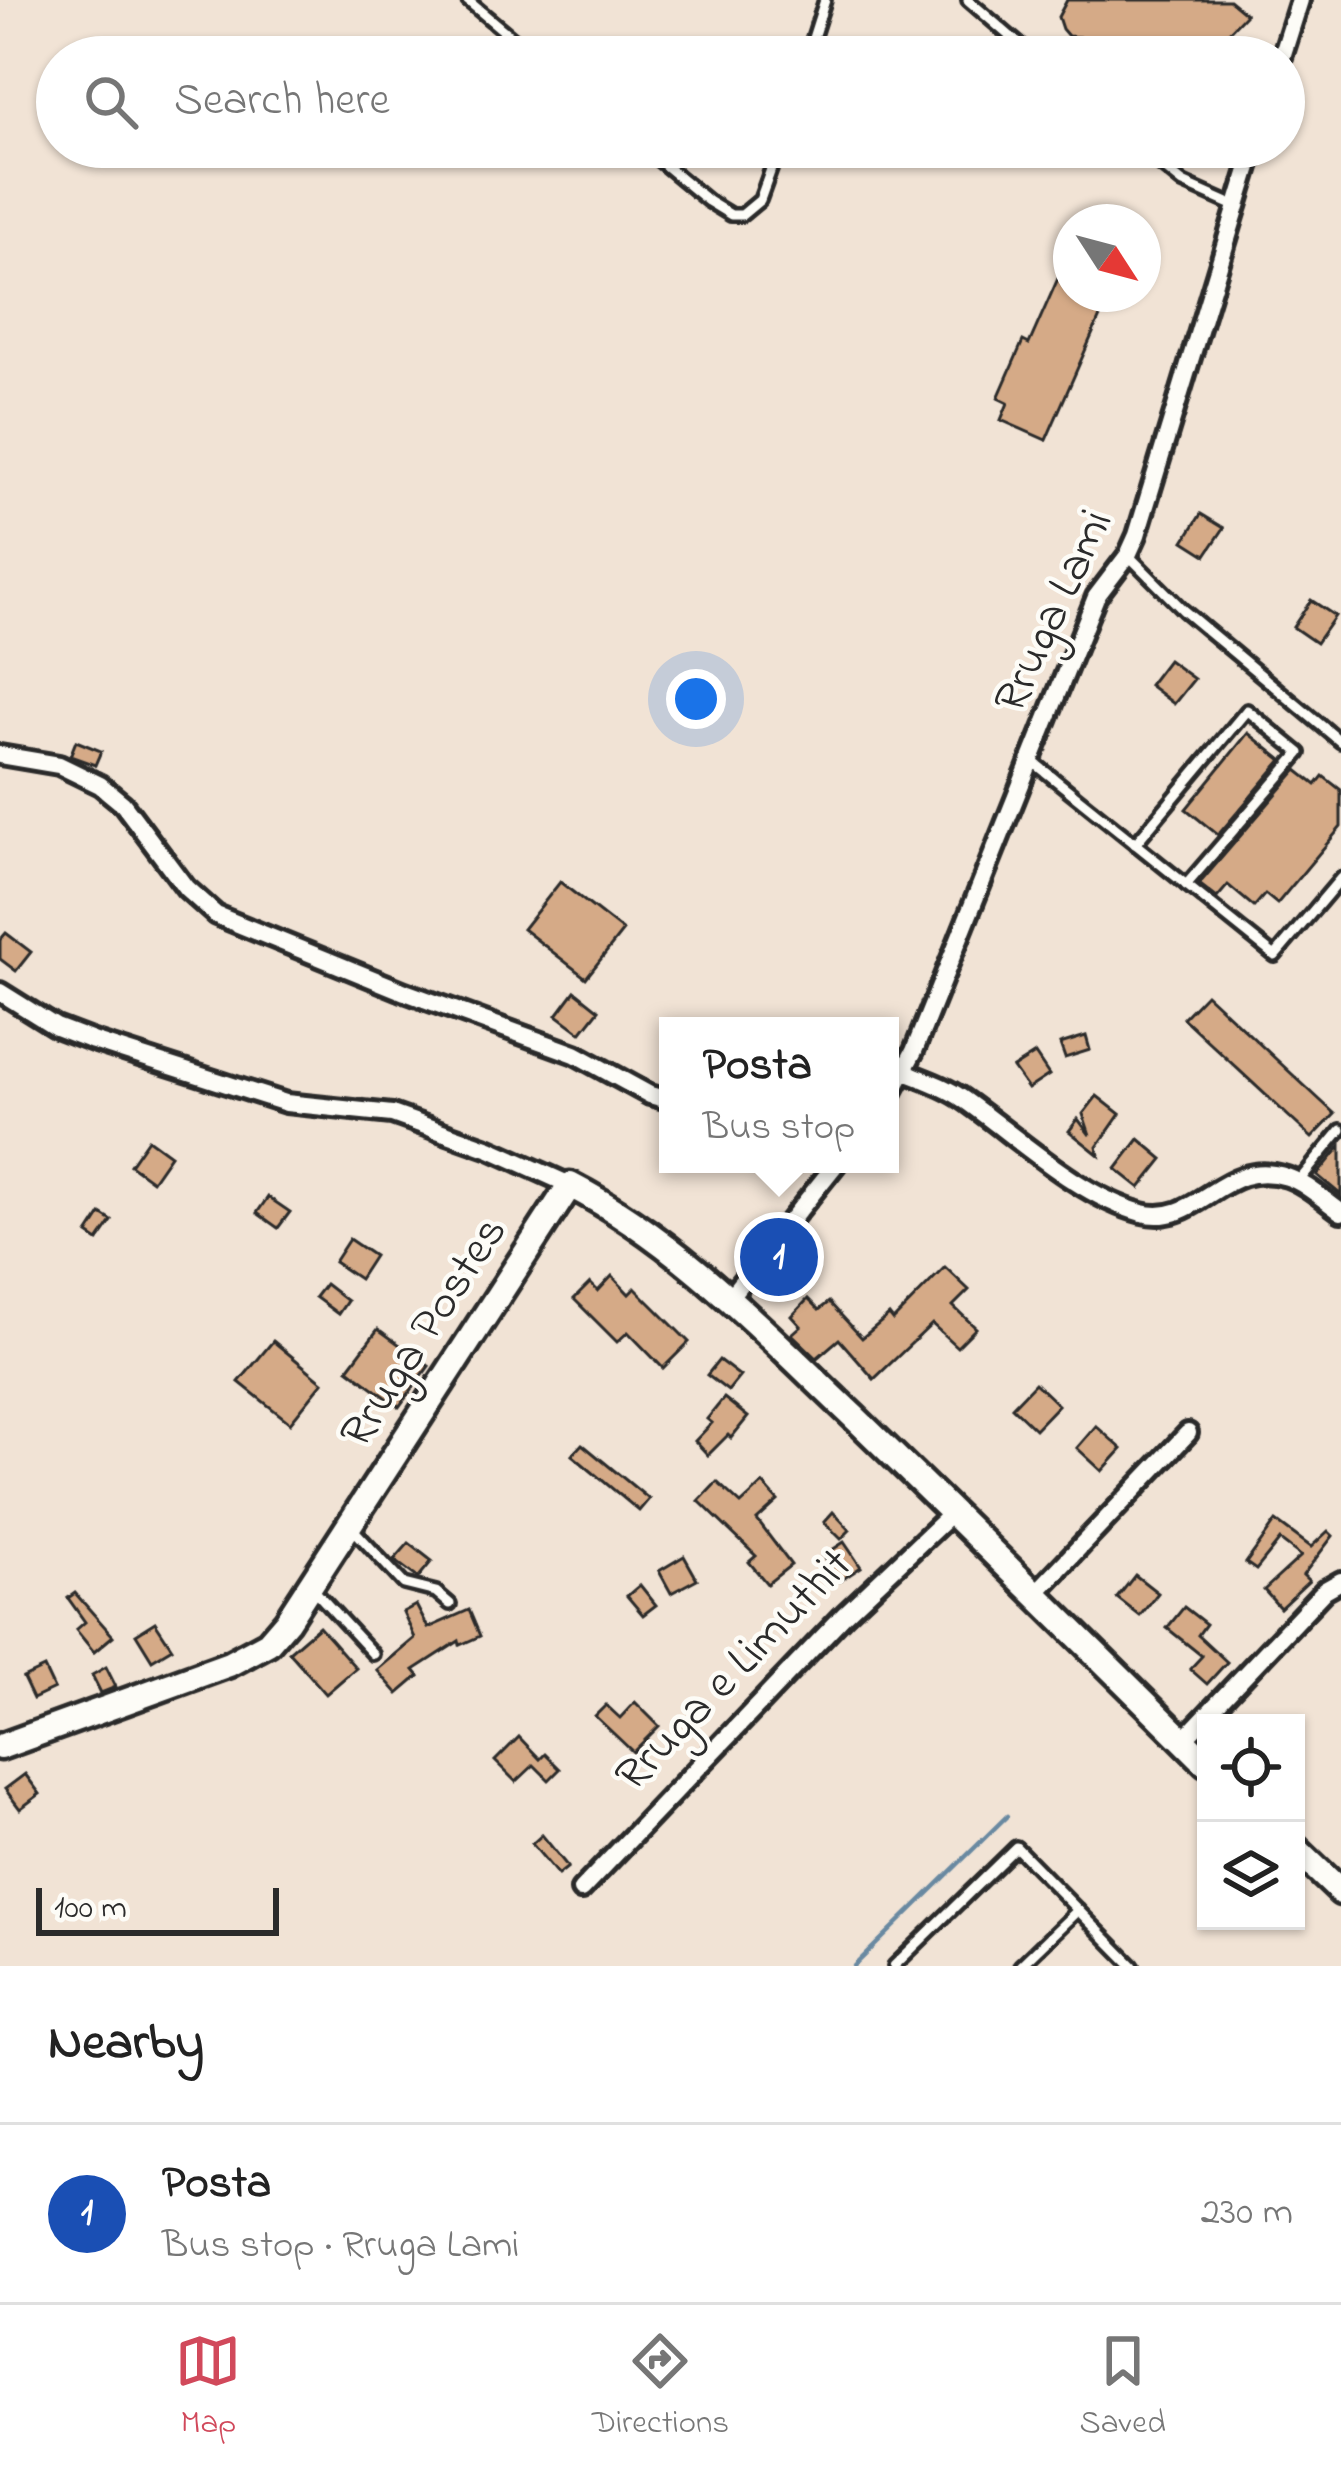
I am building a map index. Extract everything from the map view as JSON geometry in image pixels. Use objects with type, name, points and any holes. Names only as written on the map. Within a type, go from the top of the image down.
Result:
[{"type":"street","points":[[1289,36],[1300,0]]},
{"type":"street","name":"Rruga Lami","points":[[899,1082],[1096,597],[1119,565],[1146,508],[1249,168]]},
{"type":"street","points":[[0,754],[59,765],[100,785],[123,804],[186,888],[216,915],[575,1054],[659,1098]]},
{"type":"street","points":[[0,992],[56,1027],[286,1103],[392,1114],[490,1149],[631,1219],[728,1299],[953,1512],[1197,1754]]},
{"type":"street","points":[[905,1072],[959,1096],[1080,1182],[1144,1214],[1188,1208],[1244,1174],[1286,1176],[1341,1212]]},
{"type":"street","points":[[728,1299],[829,1173]]},
{"type":"street","name":"Rruga Postes","points":[[0,1747],[250,1655],[278,1633],[570,1185]]},
{"type":"street","points":[[1035,1594],[1188,1433]]},
{"type":"street","name":"Rruga e Limuthit","points":[[581,1890],[845,1614],[953,1512]]},
{"type":"street","points":[[1183,1740],[1325,1590],[1341,1581]]},
{"type":"street","points":[[1305,1858],[1341,1892]]},
{"type":"lane","points":[[467,0],[510,36]]},
{"type":"lane","points":[[814,36],[825,0]]},
{"type":"lane","points":[[968,0],[1010,36]]},
{"type":"lane","points":[[668,168],[731,215],[742,215],[760,200],[771,168]]},
{"type":"lane","points":[[1164,168],[1183,183],[1237,207]]},
{"type":"lane","points":[[1119,565],[1183,610],[1341,742]]},
{"type":"lane","points":[[1136,844],[1246,710],[1300,753],[1186,885]]},
{"type":"lane","points":[[1031,760],[1274,956],[1341,878]]},
{"type":"lane","points":[[1298,1182],[1341,1130]]},
{"type":"lane","name":"Rruga Postes","points":[[349,1526],[404,1584],[436,1592],[450,1604]]},
{"type":"lane","points":[[310,1586],[373,1654]]},
{"type":"lane","points":[[894,1966],[1016,1846],[1132,1966]]},
{"type":"lane","points":[[1020,1966],[1078,1910]]},
{"type":"building","points":[[1067,0],[1229,0],[1246,14],[1225,36],[1068,36],[1058,17]]},
{"type":"building","points":[[1053,290],[1053,312],[1102,312],[1046,440],[1001,420],[1008,403],[998,398],[1023,341],[1029,344]]},
{"type":"building","points":[[1201,514],[1224,528],[1206,555],[1184,541]]},
{"type":"building","points":[[1311,600],[1335,616],[1316,643],[1293,627]]},
{"type":"building","points":[[1168,660],[1194,679],[1174,704],[1149,685]]},
{"type":"building","points":[[1248,733],[1282,760],[1218,835],[1186,809]]},
{"type":"building","points":[[76,741],[101,751],[95,765],[70,756]]},
{"type":"building","points":[[1297,770],[1316,785],[1323,776],[1341,790],[1341,827],[1277,904],[1265,894],[1254,907],[1228,885],[1217,898],[1199,884]]},
{"type":"building","points":[[560,882],[623,931],[586,978],[523,929]]},
{"type":"building","points":[[6,933],[31,952],[16,971],[0,959],[0,940]]},
{"type":"building","points":[[575,991],[599,1010],[581,1033],[557,1015]]},
{"type":"building","points":[[1206,994],[1335,1114],[1312,1138],[1183,1018]]},
{"type":"building","points":[[1086,1036],[1090,1050],[1065,1058],[1060,1044]]},
{"type":"building","points":[[1035,1054],[1049,1075],[1028,1089],[1013,1068]]},
{"type":"building","points":[[1097,1096],[1120,1114],[1097,1147],[1099,1155],[1069,1131],[1078,1119],[1090,1135],[1083,1114]]},
{"type":"building","points":[[148,1139],[170,1155],[152,1181],[130,1165]]},
{"type":"building","points":[[1139,1139],[1163,1159],[1140,1188],[1116,1169]]},
{"type":"building","points":[[1341,1146],[1341,1195],[1317,1175]]},
{"type":"building","points":[[268,1197],[290,1212],[278,1228],[257,1213]]},
{"type":"building","points":[[101,1214],[112,1221],[98,1241],[88,1234]]},
{"type":"building","points":[[349,1239],[374,1256],[359,1279],[334,1262]]},
{"type":"building","points":[[945,1267],[969,1290],[953,1306],[976,1328],[957,1347],[932,1324],[874,1379],[839,1339],[817,1358],[792,1334],[801,1326],[792,1316],[808,1299],[819,1310],[829,1302],[862,1338],[889,1315],[893,1320]]},
{"type":"building","points":[[612,1276],[629,1294],[635,1288],[689,1342],[663,1368],[628,1332],[617,1342],[574,1299],[590,1283],[598,1291]]},
{"type":"building","points":[[325,1284],[347,1301],[338,1314],[315,1297]]},
{"type":"building","points":[[378,1329],[429,1366],[399,1407],[348,1369]]},
{"type":"building","points":[[273,1341],[323,1382],[290,1423],[239,1382]]},
{"type":"building","points":[[719,1360],[740,1376],[728,1391],[707,1375]]},
{"type":"building","points":[[1035,1383],[1058,1405],[1035,1429],[1012,1407]]},
{"type":"building","points":[[724,1398],[748,1417],[708,1455],[695,1441],[712,1423],[707,1419]]},
{"type":"building","points":[[1096,1426],[1122,1449],[1102,1471],[1077,1448]]},
{"type":"building","points":[[582,1444],[649,1499],[639,1511],[572,1455]]},
{"type":"building","points":[[717,1482],[741,1504],[763,1484],[778,1501],[757,1520],[791,1565],[767,1584],[749,1562],[756,1556],[699,1501]]},
{"type":"building","points":[[833,1512],[850,1530],[841,1539],[824,1522]]},
{"type":"building","points":[[1276,1521],[1311,1547],[1328,1531],[1333,1536],[1303,1575],[1309,1581],[1280,1608],[1264,1590],[1301,1556],[1280,1540],[1256,1570],[1246,1563]]},
{"type":"building","points":[[844,1542],[861,1567],[840,1581],[823,1556]]},
{"type":"building","points":[[409,1543],[432,1561],[418,1578],[394,1560]]},
{"type":"building","points":[[684,1556],[697,1579],[671,1593],[659,1571]]},
{"type":"building","points":[[1135,1575],[1158,1593],[1140,1616],[1117,1598]]},
{"type":"building","points":[[640,1585],[656,1605],[643,1615],[627,1596]]},
{"type":"building","points":[[75,1593],[113,1636],[94,1652],[76,1630],[85,1622],[68,1598]]},
{"type":"building","points":[[416,1605],[428,1628],[469,1610],[480,1636],[460,1645],[459,1641],[414,1670],[419,1676],[398,1694],[377,1670],[415,1638],[403,1612]]},
{"type":"building","points":[[1184,1607],[1206,1624],[1198,1635],[1227,1662],[1207,1684],[1190,1669],[1202,1656],[1167,1628]]},
{"type":"building","points":[[155,1622],[172,1648],[152,1660],[136,1634]]},
{"type":"building","points":[[319,1626],[356,1668],[326,1694],[289,1652]]},
{"type":"building","points":[[106,1667],[116,1687],[101,1693],[92,1675]]},
{"type":"building","points":[[44,1668],[54,1689],[33,1699],[23,1678]]},
{"type":"building","points":[[635,1702],[659,1726],[633,1752],[595,1716],[606,1705],[620,1718]]},
{"type":"building","points":[[519,1737],[540,1759],[545,1754],[560,1769],[549,1780],[534,1765],[516,1782],[495,1761]]},
{"type":"building","points":[[25,1774],[40,1794],[20,1809],[5,1789]]},
{"type":"building","points":[[542,1835],[568,1867],[558,1875],[532,1844]]},
{"type":"waterway","points":[[854,1966],[1007,1816]]},
{"type":"place","name":"Posta","points":[[779,1257]]}]
